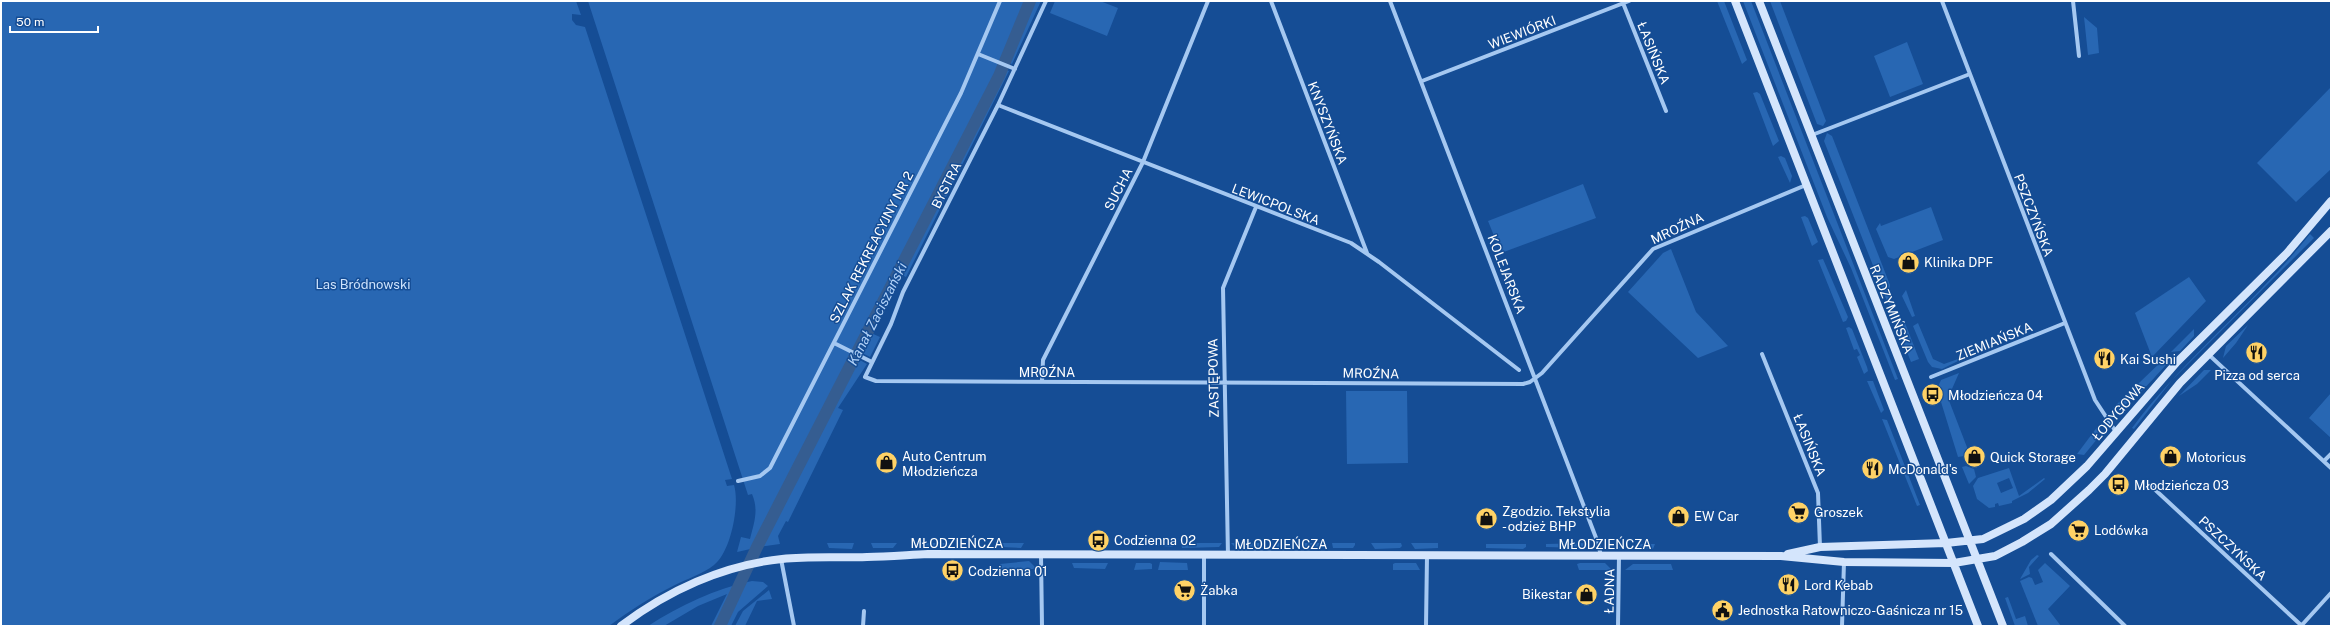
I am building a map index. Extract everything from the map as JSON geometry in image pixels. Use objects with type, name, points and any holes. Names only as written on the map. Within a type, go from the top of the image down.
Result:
[{"type":"main road","points":[[1735,1],[1978,626]]},
{"type":"main road","name":"RADZYMIŃSKA","points":[[1759,1],[2003,626]]},
{"type":"main road","name":"ŁODYGOWA","points":[[1946,543],[1969,541],[1996,534],[2051,500],[2087,466],[2177,362],[2286,253],[2330,205]]},
{"type":"main road","points":[[1976,560],[1995,556],[2009,549],[2064,514],[2105,474],[2170,394],[2331,231]]},
{"type":"main road","name":"MŁODZIEŃCZA","points":[[1781,556],[1820,547],[1946,543]]},
{"type":"main road","name":"MŁODZIEŃCZA","points":[[621,626],[650,607],[696,582],[742,566],[781,559],[928,554],[1204,556],[1781,556],[1844,562],[1954,563],[1976,560]]},
{"type":"street","name":"SZLAK REKREACYJNY NR 2","points":[[738,481],[760,476],[769,470],[961,93],[1000,1]]},
{"type":"street","name":"BYSTRA","points":[[864,377],[891,324],[902,292],[998,105],[1046,1]]},
{"type":"street","name":"SUCHA","points":[[1042,382],[1043,360],[1143,162],[1208,1]]},
{"type":"street","name":"KNYSZYŃSKA","points":[[1270,1],[1367,253]]},
{"type":"street","name":"KOLEJARSKA","points":[[1390,1],[1536,378],[1598,543],[1601,556]]},
{"type":"street","name":"WIEWIÓRKI","points":[[1422,81],[1629,1]]},
{"type":"street","name":"PSZCZYŃSKA","points":[[1942,1],[2095,400],[2116,432]]},
{"type":"street","points":[[2073,1],[2079,56]]},
{"type":"street","name":"ŁASIŃSKA","points":[[1623,3],[1666,111]]},
{"type":"street","points":[[978,54],[1015,69]]},
{"type":"street","points":[[1811,135],[1970,74]]},
{"type":"street","name":"LEWICPOLSKA","points":[[998,105],[1351,243],[1367,253],[1519,370]]},
{"type":"street","name":"MROŹNA","points":[[864,377],[876,381],[1523,384],[1536,378],[1653,249],[1806,185]]},
{"type":"street","name":"ZASTĘPOWA","points":[[1228,556],[1223,382],[1223,288],[1256,207]]},
{"type":"street","name":"ZIEMIAŃSKA","points":[[1931,377],[2065,323]]},
{"type":"street","points":[[834,343],[872,362]]},
{"type":"street","name":"ŁASIŃSKA","points":[[1762,354],[1818,493],[1820,547]]},
{"type":"street","points":[[2208,354],[2331,468]]},
{"type":"street","points":[[2324,461],[2331,454]]},
{"type":"street","name":"PSZCZYŃSKA","points":[[2150,485],[2302,626]]},
{"type":"street","points":[[2051,554],[2125,626]]},
{"type":"street","points":[[1041,555],[1042,626]]},
{"type":"street","points":[[1204,556],[1204,626]]},
{"type":"street","points":[[1426,556],[1426,626]]},
{"type":"street","name":"ŁADNA","points":[[1618,626],[1619,556]]},
{"type":"street","points":[[781,559],[794,626]]},
{"type":"street","points":[[1842,626],[1844,562]]},
{"type":"street","points":[[2302,626],[2331,593]]},
{"type":"street","points":[[863,626],[864,611]]},
{"type":"green space","name":"Las Bródnowski","points":[[1,1],[576,1],[581,15],[572,14],[572,20],[576,25],[585,27],[732,479],[725,480],[727,486],[734,485],[736,504],[733,527],[725,550],[720,559],[710,568],[657,595],[609,626],[1,626]]},
{"type":"green space","points":[[588,1],[1028,1],[997,75],[755,548],[737,552],[741,537],[750,539],[755,516],[754,500],[752,494],[748,495]]},
{"type":"green space","points":[[1032,1],[1041,1],[1012,64],[1007,62]]},
{"type":"green space","points":[[1055,1],[1100,1],[1118,8],[1107,36],[1050,13]]},
{"type":"green space","points":[[1717,1],[1724,1],[1747,60],[1742,64]]},
{"type":"green space","points":[[1743,1],[1751,1],[1898,379],[1895,380],[1851,268],[1827,217]]},
{"type":"green space","points":[[1770,1],[1780,1],[1826,121],[1823,126],[1817,124]]},
{"type":"green space","points":[[2084,17],[2097,28],[2099,53],[2088,55]]},
{"type":"green space","points":[[1907,42],[1923,84],[1890,97],[1874,56]]},
{"type":"green space","points":[[1004,69],[1009,71],[906,277],[900,274],[871,333],[880,337],[870,357],[860,352]]},
{"type":"green space","points":[[2331,87],[2331,169],[2296,202],[2257,163]]},
{"type":"green space","points":[[1757,92],[1760,94],[1779,141],[1773,146],[1753,93]]},
{"type":"green space","points":[[1827,133],[1832,136],[1890,285],[1889,295],[1896,315],[1905,323],[1919,359],[1911,362],[1824,141]]},
{"type":"green space","points":[[1781,156],[1785,158],[1792,176],[1790,183],[1778,157]]},
{"type":"green space","points":[[1583,184],[1596,218],[1501,253],[1488,221]]},
{"type":"green space","points":[[1931,207],[1943,240],[1894,259],[1888,257],[1876,229],[1880,223],[1881,226]]},
{"type":"green space","points":[[1805,216],[1808,218],[1818,242],[1812,246],[1801,217]]},
{"type":"green space","points":[[2310,234],[2314,238],[2173,379],[2289,259]]},
{"type":"green space","points":[[1671,249],[1696,312],[1728,346],[1698,358],[1628,292],[1663,253]]},
{"type":"green space","points":[[1823,259],[1848,317],[1846,321],[1843,322],[1818,260]]},
{"type":"green space","points":[[2189,277],[2206,301],[2152,357],[2135,313]]},
{"type":"green space","points":[[1906,290],[1915,316],[1912,317],[1902,296]]},
{"type":"green space","points":[[1918,323],[1933,359],[1944,364],[1972,354],[1942,369],[1932,367],[1928,362],[1913,326]]},
{"type":"green space","points":[[2248,325],[2236,343],[2223,358],[2226,346]]},
{"type":"green space","points":[[1849,327],[1852,329],[1867,367],[1868,371],[1864,374],[1857,357],[1860,355],[1857,349],[1854,350],[1846,328]]},
{"type":"green space","points":[[2194,329],[2194,336],[2180,351],[2171,352]]},
{"type":"green space","points":[[2166,357],[2167,364],[2142,391],[2126,404],[2113,408]]},
{"type":"green space","points":[[856,358],[867,364],[838,408],[843,410],[788,522],[786,521],[778,536],[780,544],[759,547]]},
{"type":"green space","points":[[2204,370],[2211,370],[2197,384],[2179,396]]},
{"type":"green space","points":[[1959,373],[1948,398],[1970,455],[1958,457],[1937,389],[1941,380]]},
{"type":"green space","points":[[1867,381],[1873,381],[1884,410],[1881,413]]},
{"type":"green space","points":[[2171,382],[2134,429],[2132,428],[2153,402]]},
{"type":"green space","points":[[1346,391],[1407,391],[1408,463],[1347,464]]},
{"type":"green space","points":[[2331,393],[2331,438],[2309,418]]},
{"type":"green space","points":[[1882,419],[1887,420],[1920,505],[1917,506]]},
{"type":"green space","points":[[2098,426],[2098,438],[2084,455],[2077,454]]},
{"type":"green space","points":[[1966,466],[1974,469],[1976,477],[1969,484],[1962,467]]},
{"type":"green space","points":[[2009,468],[2019,496],[2044,478],[2045,479],[2028,493],[2012,501],[2012,503],[1999,506],[1998,503],[1995,504],[1995,507],[1989,508],[1977,499],[1973,486],[1978,478]],"holes":[[[2009,478],[2013,488],[2001,493],[1997,483]]]},
{"type":"green space","points":[[827,543],[854,543],[852,549],[829,548]]},
{"type":"green space","points":[[871,543],[897,543],[893,548],[873,548]]},
{"type":"green space","points":[[917,543],[950,543],[949,547],[918,547]]},
{"type":"green space","points":[[1000,543],[1024,543],[1021,548],[1001,547]]},
{"type":"green space","points":[[1153,543],[1175,543],[1175,545],[1172,547],[1153,545]]},
{"type":"green space","points":[[1181,543],[1222,543],[1219,547],[1182,548]]},
{"type":"green space","points":[[1231,543],[1266,543],[1267,547],[1236,548]]},
{"type":"green space","points":[[1273,543],[1292,543],[1292,547],[1274,548]]},
{"type":"green space","points":[[1298,543],[1325,544],[1323,548],[1299,548]]},
{"type":"green space","points":[[1332,543],[1355,543],[1355,545],[1353,548],[1333,548]]},
{"type":"green space","points":[[1371,543],[1401,543],[1402,546],[1400,548],[1375,549]]},
{"type":"green space","points":[[1411,543],[1438,543],[1438,548],[1415,549]]},
{"type":"green space","points":[[1588,543],[1583,548],[1546,547],[1546,544]]},
{"type":"green space","points":[[1486,544],[1526,544],[1526,547],[1523,549],[1486,548]]},
{"type":"green space","points":[[1606,544],[1624,544],[1626,546],[1624,548],[1613,549]]},
{"type":"green space","points":[[1638,544],[1655,544],[1653,549],[1639,548]]},
{"type":"green space","points":[[2037,555],[2039,556],[2029,567],[2030,574],[2020,579],[2031,560]]},
{"type":"green space","points":[[1029,561],[1037,569],[1001,569],[1000,567],[1000,564]]},
{"type":"green space","points":[[1160,562],[1187,563],[1188,570],[1158,570]]},
{"type":"green space","points":[[1072,563],[1108,563],[1105,569],[1074,568]]},
{"type":"green space","points":[[1136,563],[1150,563],[1152,564],[1152,569],[1134,570]]},
{"type":"green space","points":[[1416,563],[1420,570],[1393,570],[1393,564]]},
{"type":"green space","points":[[1605,563],[1612,570],[1579,570],[1577,564]]},
{"type":"green space","points":[[2045,563],[2070,586],[2048,609],[2061,626],[2038,626],[2020,581],[2029,577],[2032,578],[2035,585],[2043,582],[2038,570]]},
{"type":"green space","points":[[1633,564],[1671,564],[1673,570],[1625,570]]},
{"type":"green space","points":[[752,581],[763,582],[768,586],[738,612],[731,626],[711,626],[727,594],[698,606],[664,626],[648,626],[673,611],[711,593]]},
{"type":"green space","points":[[769,590],[772,599],[757,601],[745,626],[735,626],[743,611]]},
{"type":"green space","points":[[2008,597],[2016,619],[2025,616],[2028,626],[2015,626],[2005,598]]},
{"type":"waterway","name":"Kanał Zaciszański","points":[[720,626],[757,547],[999,76],[1030,1]]},
{"type":"place","name":"Klinika DPF","points":[[1909,262]]},
{"type":"place","name":"Pizza od serca","points":[[2257,353]]},
{"type":"place","name":"Kai Sushi","points":[[2105,359]]},
{"type":"place","name":"Młodzieńcza 04","points":[[1932,395]]},
{"type":"place","name":"Quick Storage","points":[[1974,457]]},
{"type":"place","name":"Motoricus","points":[[2170,457]]},
{"type":"place","name":"Auto Centrum Młodzieńcza","points":[[886,463]]},
{"type":"place","name":"McDonald's","points":[[1872,469]]},
{"type":"place","name":"Młodzieńcza 03","points":[[2118,485]]},
{"type":"place","name":"Groszek","points":[[1798,512]]},
{"type":"place","name":"EW Car","points":[[1679,516]]},
{"type":"place","name":"Zgodzio. Tekstylia - odzież BHP","points":[[1486,518]]},
{"type":"place","name":"Lodówka","points":[[2079,530]]},
{"type":"place","name":"Codzienna 02","points":[[1099,540]]},
{"type":"place","name":"Codzienna 01","points":[[952,571]]},
{"type":"place","name":"Lord Kebab","points":[[1789,585]]},
{"type":"place","name":"Żabka","points":[[1184,590]]},
{"type":"place","name":"Bikestar","points":[[1587,594]]},
{"type":"place","name":"Jednostka Ratowniczo-Gaśnicza nr 15","points":[[1723,610]]}]
